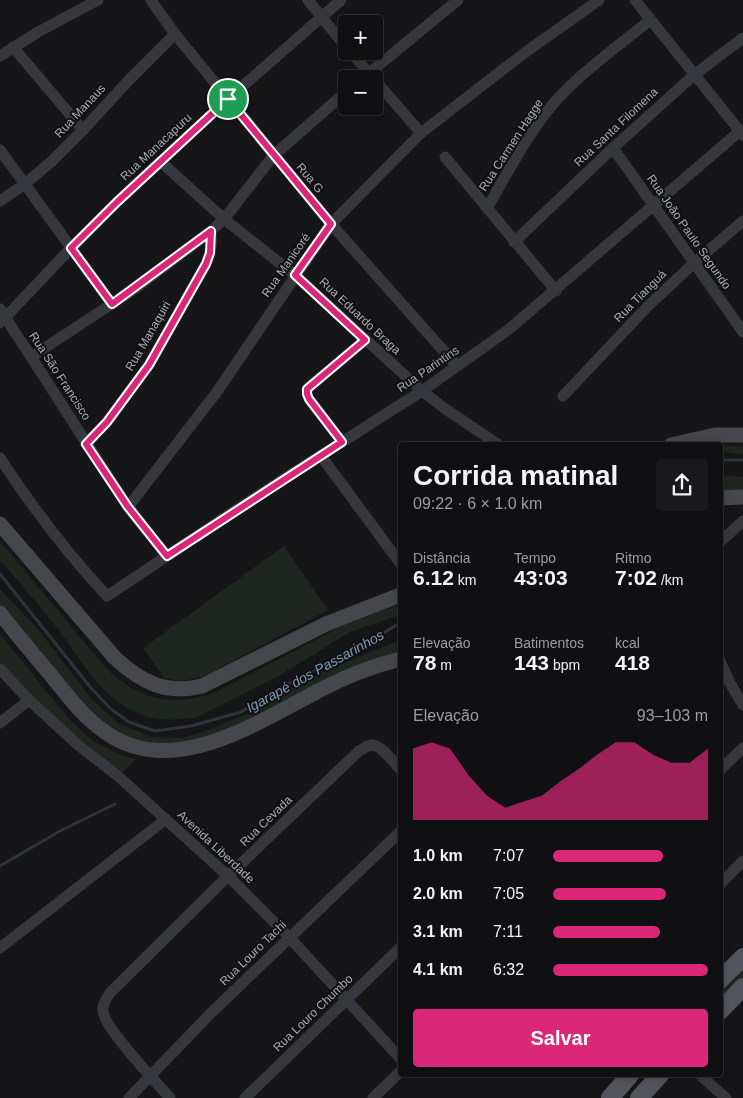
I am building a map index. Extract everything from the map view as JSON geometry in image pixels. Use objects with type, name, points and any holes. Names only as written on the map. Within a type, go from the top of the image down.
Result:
[{"type":"main road","points":[[723,977],[743,957]]},
{"type":"main road","points":[[723,1008],[743,987]]},
{"type":"main road","points":[[610,1098],[628,1077]]},
{"type":"main road","points":[[639,1098],[658,1077]]},
{"type":"street","points":[[0,56],[98,0]]},
{"type":"street","name":"Rua G","points":[[150,0],[175,34],[331,224],[457,366]]},
{"type":"street","points":[[308,0],[338,37]]},
{"type":"street","name":"Rua Manacapuru","points":[[2,317],[71,248],[228,99],[341,0]]},
{"type":"street","points":[[377,70],[456,0]]},
{"type":"street","name":"Rua Manicoré","points":[[128,507],[216,393],[331,224],[421,133],[523,54],[599,0]]},
{"type":"street","points":[[635,0],[741,133]]},
{"type":"street","name":"Rua Carmen Hagge","points":[[487,208],[545,114],[564,92],[650,20]]},
{"type":"street","name":"Rua Manaus","points":[[0,201],[26,184],[83,130],[175,34]]},
{"type":"street","name":"Rua Santa Filomena","points":[[514,242],[613,148],[694,75],[743,38]]},
{"type":"street","points":[[13,47],[83,130]]},
{"type":"street","points":[[383,92],[421,133]]},
{"type":"street","points":[[31,357],[112,304],[211,231],[224,218],[274,156],[338,99]]},
{"type":"street","name":"Rua Parintins","points":[[0,458],[42,520],[107,596],[422,391],[508,330],[741,133]]},
{"type":"street","name":"Rua João Paulo Segundo","points":[[613,148],[741,327]]},
{"type":"street","points":[[0,150],[112,304]]},
{"type":"street","points":[[445,157],[556,291]]},
{"type":"street","name":"Rua Eduardo Braga","points":[[161,162],[224,218],[295,275],[422,391],[495,442]]},
{"type":"street","name":"Rua Tianguá","points":[[562,396],[648,306],[743,221]]},
{"type":"street","name":"Rua Manaquiri","points":[[86,444],[112,415],[149,365],[206,264],[210,253],[211,231]]},
{"type":"street","name":"Rua São Francisco","points":[[2,317],[31,357],[128,507],[167,556]]},
{"type":"street","points":[[342,442],[309,399],[307,389],[365,340]]},
{"type":"street","points":[[684,442],[715,435],[743,435]]},
{"type":"street","points":[[321,456],[398,560]]},
{"type":"street","points":[[723,498],[743,497]]},
{"type":"street","points":[[723,539],[743,521]]},
{"type":"street","points":[[0,524],[115,658],[136,676],[147,682],[167,688],[190,689],[202,686],[326,624],[398,596]]},
{"type":"street","points":[[0,613],[76,706],[95,724],[113,738],[154,751],[183,749],[206,744],[236,732],[341,679],[398,660]]},
{"type":"street","points":[[723,668],[743,706]]},
{"type":"street","name":"Avenida Liberdade","points":[[0,669],[29,700],[78,745],[118,776],[228,876],[289,937],[398,1056]]},
{"type":"street","points":[[0,723],[29,700]]},
{"type":"street","name":"Rua Cevada","points":[[150,1076],[110,1027],[102,1011],[110,993],[228,876],[359,752],[371,745],[381,749],[398,767]]},
{"type":"street","points":[[723,767],[743,748]]},
{"type":"street","points":[[0,948],[166,819]]},
{"type":"street","name":"Rua Louro Tachi","points":[[128,1098],[210,1014],[398,834]]},
{"type":"street","points":[[723,881],[743,861]]},
{"type":"street","name":"Rua Louro Chumbo","points":[[245,1098],[398,950]]},
{"type":"street","points":[[373,1098],[398,1074]]},
{"type":"street","points":[[150,1076],[170,1098]]},
{"type":"street","points":[[702,1077],[726,1098]]},
{"type":"shaded area","points":[[723,445],[743,447],[743,454],[723,452]]},
{"type":"shaded area","points":[[723,475],[743,477],[743,495],[723,495]]},
{"type":"shaded area","points":[[0,541],[106,668],[131,688],[157,698],[171,700],[200,697],[216,692],[342,626],[398,605],[398,616],[350,632],[282,674],[197,717],[172,720],[154,719],[119,703],[107,692],[85,667],[50,619],[0,560]]},
{"type":"shaded area","points":[[284,546],[328,610],[203,677],[181,681],[164,678],[143,648]]},
{"type":"shaded area","points":[[0,589],[38,629],[93,701],[120,724],[152,737],[182,738],[209,730],[257,709],[304,681],[398,641],[398,656],[222,735],[156,748],[106,728],[84,709],[0,606]]},
{"type":"shaded area","points":[[0,634],[69,719],[93,741],[121,755],[136,759],[120,775],[0,669]]},
{"type":"shaded area","points":[[743,965],[743,978],[723,1000],[723,986]]},
{"type":"waterway","name":"Igarapé dos Passarinhos","points":[[723,460],[743,460]]},
{"type":"waterway","name":"Igarapé dos Passarinhos","points":[[0,574],[91,688],[111,709],[129,722],[155,731],[191,726],[241,712],[284,686],[353,651],[398,624]]},
{"type":"waterway","points":[[0,866],[60,831],[115,804]]},
{"type":"route","points":[[228,99],[331,224],[295,275],[365,340],[307,389],[309,399],[342,442],[167,556],[128,507],[86,444],[107,422],[149,365],[206,264],[212,243],[211,231],[112,304],[71,248],[117,202],[228,99]]}]
